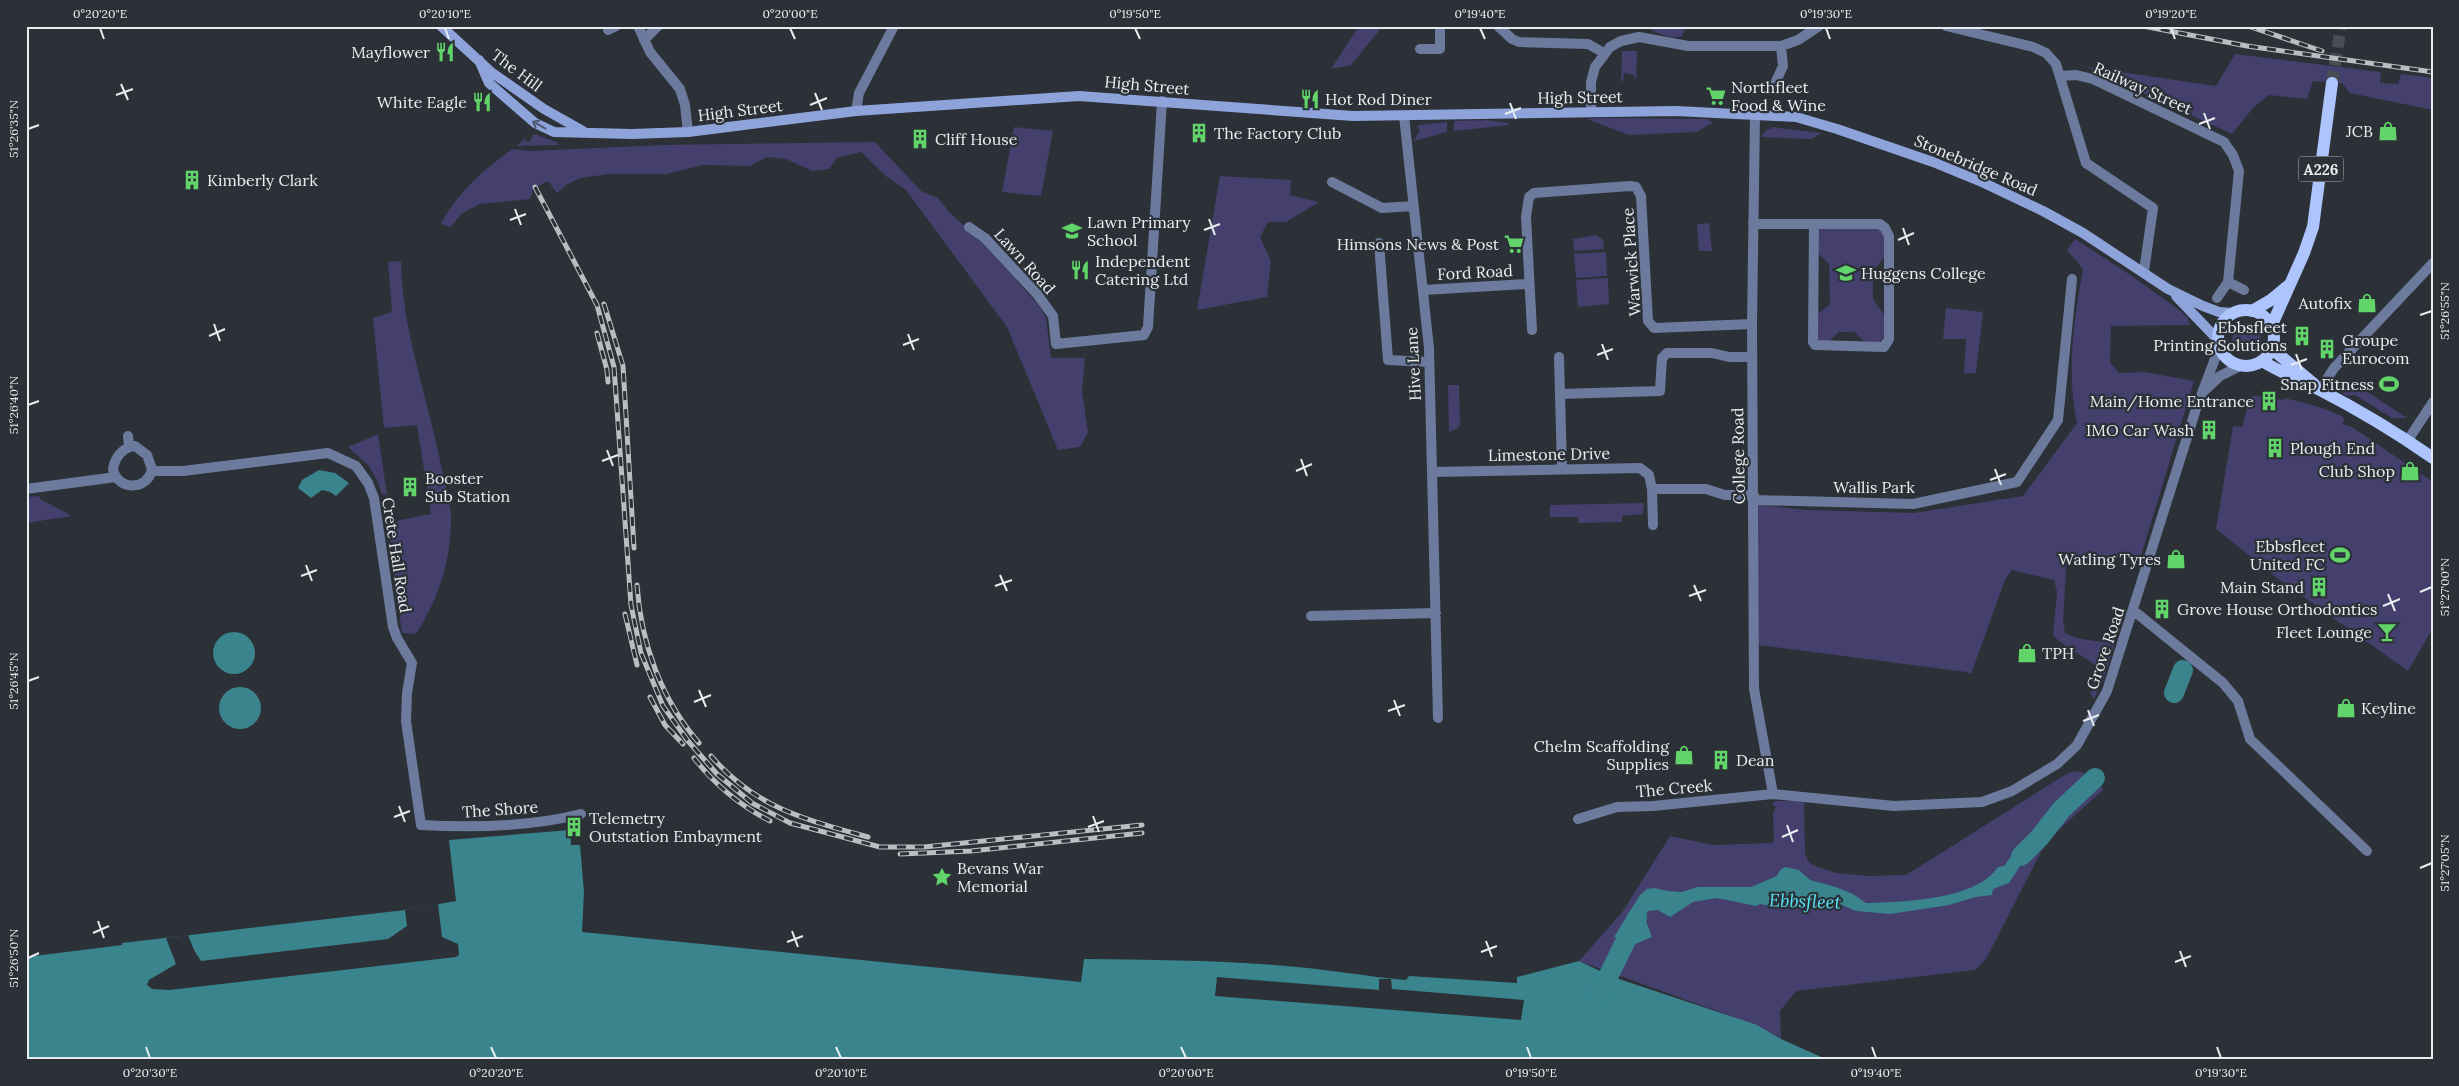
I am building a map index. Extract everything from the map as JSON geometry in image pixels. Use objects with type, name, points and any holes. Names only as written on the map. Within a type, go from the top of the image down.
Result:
[{"type":"main road","name":"The Hill","points":[[441,26],[452,30],[491,72],[544,109]]},
{"type":"main road","points":[[479,60],[489,83],[535,123],[554,132],[586,133]]},
{"type":"main road","name":"A226","points":[[2272,349],[2273,334],[2271,327],[2304,253],[2313,227],[2332,83]]},
{"type":"main road","name":"High Street","points":[[544,109],[586,133],[632,134],[688,132],[856,111],[1079,96],[1162,101],[1314,115],[1404,116],[1676,110],[1755,115]]},
{"type":"main road","name":"Stonebridge Road","points":[[1755,115],[1796,117],[1837,129],[1932,162],[2043,211],[2083,233],[2168,288],[2204,322],[2218,344]]},
{"type":"main road","name":"A226","points":[[2233,313],[2252,311],[2271,300],[2290,284]]},
{"type":"main road","name":"Stonebridge Road","points":[[2168,288],[2203,306],[2219,312],[2233,313]]},
{"type":"main road","points":[[2252,311],[2260,314],[2271,327]]},
{"type":"main road","points":[[2233,313],[2220,326],[2218,344],[2226,359],[2240,366],[2253,366],[2262,362],[2272,349],[2320,390]]},
{"type":"main road","points":[[2262,362],[2286,376],[2320,390],[2408,440],[2433,458]]},
{"type":"street","points":[[638,26],[650,52],[679,87],[685,105],[688,132]]},
{"type":"street","points":[[644,40],[658,26]]},
{"type":"street","points":[[856,111],[859,93],[894,26]]},
{"type":"street","points":[[1420,49],[1440,49],[1440,26]]},
{"type":"street","points":[[1591,111],[1592,78],[1604,53],[1616,43],[1639,31],[1685,45],[1781,46],[1798,40],[1819,26]]},
{"type":"street","points":[[1946,26],[2033,47],[2046,53],[2056,64],[2086,163],[2154,209],[2144,271]]},
{"type":"street","points":[[1502,28],[1519,42],[1588,44],[1604,53]]},
{"type":"street","points":[[1772,88],[1783,65],[1781,46]]},
{"type":"street","name":"Railway Street","points":[[2061,76],[2076,75],[2093,79],[2224,142],[2233,154],[2239,171],[2228,282],[2217,298]]},
{"type":"street","name":"Lawn Road","points":[[969,227],[985,238],[1037,294],[1052,316],[1056,344],[1145,334],[1147,330],[1162,101]]},
{"type":"street","name":"College Road","points":[[1755,115],[1752,324],[1754,689],[1774,794]]},
{"type":"street","name":"Hive Lane","points":[[1404,116],[1429,362],[1438,718]]},
{"type":"street","points":[[1332,182],[1382,208],[1414,206]]},
{"type":"street","name":"Warwick Place","points":[[1528,284],[1526,217],[1529,197],[1534,193],[1636,187],[1641,196],[1648,321],[1654,328],[1752,324]]},
{"type":"street","points":[[1753,224],[1880,224],[1886,228],[1889,236],[1888,339],[1884,347],[1815,345],[1813,342],[1814,225]]},
{"type":"street","points":[[1379,243],[1388,360],[1429,362]]},
{"type":"street","points":[[2320,390],[2334,368],[2433,263]]},
{"type":"street","name":"Wallis Park","points":[[1652,489],[1706,489],[1725,495],[1754,498],[1913,504],[2017,482],[2058,420],[2072,279]]},
{"type":"street","points":[[2228,282],[2244,290]]},
{"type":"street","points":[[1528,284],[1532,330]]},
{"type":"street","name":"Ford Road","points":[[1423,290],[1528,284]]},
{"type":"street","name":"Grove Road","points":[[1774,794],[1894,806],[1982,802],[2012,791],[2057,764],[2075,748],[2107,691],[2134,612],[2218,344]]},
{"type":"street","points":[[1560,394],[1659,391],[1662,358],[1668,353],[1719,353],[1729,357],[1752,358]]},
{"type":"street","points":[[1559,356],[1562,469]]},
{"type":"street","name":"Grove Road","points":[[2202,393],[2220,376],[2240,366]]},
{"type":"street","points":[[2408,440],[2433,402]]},
{"type":"street","points":[[129,441],[146,453],[152,472],[146,481],[136,486],[127,485],[116,477],[113,467],[129,441]]},
{"type":"street","name":"Crete Hall Road","points":[[152,472],[183,471],[328,453],[356,466],[363,474],[374,498],[393,627],[397,638],[412,663],[407,693],[406,721],[421,825]]},
{"type":"street","name":"Limestone Drive","points":[[1432,472],[1640,468],[1649,475],[1652,489]]},
{"type":"street","points":[[26,489],[116,477]]},
{"type":"street","points":[[1652,489],[1653,525]]},
{"type":"street","points":[[2134,612],[2222,683],[2238,701],[2250,738],[2367,851]]},
{"type":"street","points":[[1311,616],[1436,613]]},
{"type":"street","name":"The Creek","points":[[1578,818],[1617,807],[1653,806],[1774,794]]},
{"type":"street","name":"The Shore","points":[[421,825],[466,828],[563,818],[581,814]]},
{"type":"shaded area","points":[[1359,26],[1383,26],[1351,65],[1331,69]]},
{"type":"shaded area","points":[[1646,26],[1686,26],[1682,36],[1673,37],[1658,33]]},
{"type":"shaded area","points":[[1622,51],[1637,51],[1636,82],[1634,75],[1624,73],[1623,81],[1621,81]]},
{"type":"shaded area","points":[[2235,54],[2381,72],[2380,83],[2398,84],[2401,74],[2433,78],[2433,110],[2350,93],[2342,83],[2313,81],[2307,99],[2269,95],[2253,108],[2232,134],[2086,67],[2216,86]]},
{"type":"shaded area","points":[[1587,119],[1709,119],[1709,121],[1714,122],[1697,132],[1629,135]]},
{"type":"shaded area","points":[[1486,120],[1508,123],[1508,125],[1454,131],[1454,121]]},
{"type":"shaded area","points":[[1447,122],[1447,132],[1414,141],[1420,130],[1417,127],[1419,125]]},
{"type":"shaded area","points":[[1014,127],[1053,131],[1041,196],[1002,192]]},
{"type":"shaded area","points":[[1775,127],[1822,133],[1811,139],[1761,137],[1766,130]]},
{"type":"shaded area","points":[[534,134],[557,142],[558,145],[517,146],[525,138],[527,142],[530,141]]},
{"type":"shaded area","points":[[875,142],[921,191],[938,198],[950,213],[990,249],[1039,306],[1046,318],[1051,358],[1085,358],[1082,391],[1088,432],[1080,447],[1058,450],[1007,327],[906,190],[887,177],[861,152],[837,158],[829,169],[812,171],[786,159],[767,157],[750,166],[703,165],[666,174],[609,174],[581,178],[566,185],[557,193],[548,181],[533,189],[530,199],[480,204],[462,213],[451,227],[441,224],[455,201],[472,182],[512,149],[530,151],[663,145]]},
{"type":"shaded area","points":[[1220,176],[1291,180],[1290,195],[1319,202],[1286,222],[1268,222],[1260,237],[1271,261],[1267,297],[1197,310]]},
{"type":"shaded area","points":[[1709,223],[1712,251],[1699,251],[1697,224]]},
{"type":"shaded area","points":[[1823,227],[1877,227],[1886,238],[1885,256],[1873,271],[1873,299],[1884,315],[1884,336],[1879,344],[1867,344],[1854,332],[1839,332],[1826,344],[1821,343],[1816,336],[1818,314],[1830,304],[1829,264],[1819,254],[1819,230]]},
{"type":"shaded area","points":[[1596,235],[1603,240],[1604,249],[1574,251],[1573,239]]},
{"type":"shaded area","points":[[2075,239],[2129,274],[2182,312],[2187,317],[2190,325],[2111,326],[2110,362],[2119,373],[2145,372],[2194,381],[2140,559],[2099,558],[2067,553],[2063,621],[2065,633],[2092,641],[2109,642],[2113,637],[2116,639],[2104,678],[2094,699],[2090,694],[2100,670],[2053,635],[2057,592],[2054,580],[2012,570],[2005,580],[1971,674],[1758,645],[1758,505],[1807,510],[1914,513],[2023,496],[2077,423],[2072,385],[2072,346],[2083,269],[2067,250]]},
{"type":"shaded area","points":[[1606,252],[1607,276],[1576,278],[1574,254]]},
{"type":"shaded area","points":[[401,261],[406,314],[411,340],[437,444],[451,515],[449,546],[442,577],[431,607],[416,634],[402,633],[388,526],[400,520],[431,514],[417,425],[384,428],[373,318],[392,312],[388,262]]},
{"type":"shaded area","points":[[1608,278],[1609,304],[1578,307],[1576,280]]},
{"type":"shaded area","points":[[1946,308],[1983,312],[1976,373],[1964,374],[1966,339],[1943,339]]},
{"type":"shaded area","points":[[2243,323],[2255,325],[2261,334],[2260,344],[2250,352],[2240,350],[2232,340],[2235,330]]},
{"type":"shaded area","points":[[2352,382],[2407,418],[2392,418],[2355,395],[2346,396],[2337,388]]},
{"type":"shaded area","points":[[1448,385],[1459,385],[1460,425],[1449,432]]},
{"type":"shaded area","name":"Ebbsfleet United FC","points":[[2256,396],[2283,400],[2284,398],[2338,414],[2345,418],[2342,424],[2352,427],[2433,482],[2433,628],[2408,671],[2281,581],[2216,529],[2233,426],[2242,427],[2250,397]]},
{"type":"shaded area","points":[[378,434],[387,495],[382,494],[377,480],[368,465],[348,447]]},
{"type":"shaded area","points":[[40,496],[40,499],[72,516],[26,523],[26,497]]},
{"type":"shaded area","points":[[1644,503],[1643,514],[1622,516],[1622,522],[1578,523],[1578,517],[1550,517],[1550,505]]},
{"type":"shaded area","points":[[2078,771],[2099,780],[2103,790],[2054,834],[2042,850],[1986,959],[1975,970],[1796,991],[1780,1011],[1781,1039],[1828,1060],[1725,1014],[1579,961],[1623,911],[1670,836],[1713,845],[1772,843],[1774,841],[1773,814],[1776,807],[1772,804],[1774,801],[1804,801],[1805,853],[1808,861],[1813,865],[1836,873],[1868,876],[1906,875],[2068,773]]},
{"type":"water","points":[[319,470],[335,473],[349,483],[336,496],[322,490],[311,498],[298,488],[302,480]]},
{"type":"water","points":[[238,632],[246,635],[252,641],[255,653],[252,665],[246,671],[230,674],[222,671],[216,665],[213,649],[216,641],[222,635]]},
{"type":"water","points":[[244,687],[252,690],[258,696],[261,708],[258,720],[252,726],[236,729],[228,726],[222,720],[219,704],[222,696],[228,690]]},
{"type":"water","points":[[570,830],[571,845],[580,845],[584,892],[582,932],[1081,982],[1084,959],[1244,963],[1311,968],[1406,980],[1409,976],[1517,983],[1517,977],[1579,961],[1613,977],[1757,1025],[1781,1039],[1828,1060],[26,1060],[26,957],[122,945],[122,943],[405,910],[456,901],[449,840]]},
{"type":"water","points":[[2036,832],[2041,842],[2032,848],[2009,883],[1993,889],[1992,895],[1976,897],[1949,905],[1890,914],[1856,911],[1835,902],[1818,901],[1783,909],[1717,898],[1693,902],[1670,917],[1658,910],[1648,911],[1645,919],[1652,937],[1633,945],[1614,937],[1640,895],[1647,889],[1654,888],[1682,892],[1698,887],[1751,887],[1777,876],[1780,870],[1785,867],[1799,870],[1810,880],[1853,894],[1866,903],[1919,900],[1957,893],[1988,878],[1998,867],[2004,866],[2022,841]]},
{"type":"pier","points":[[438,904],[442,937],[458,944],[459,955],[456,957],[169,990],[152,989],[147,985],[149,980],[176,964],[166,938],[188,935],[201,961],[388,939],[407,926],[405,910]]},
{"type":"pier","points":[[1217,977],[1379,990],[1379,979],[1391,979],[1392,989],[1524,1000],[1521,1020],[1215,996]]},
{"type":"waterway","name":"Ebbsfleet","points":[[2174,693],[2183,670]]},
{"type":"waterway","name":"Ebbsfleet","points":[[2021,856],[2040,837],[2061,810],[2095,778]]},
{"type":"waterway","name":"Ebbsfleet","points":[[1597,999],[1637,918]]},
{"type":"tunnel","points":[[2332,83],[2341,26]]},
{"type":"railway","points":[[2143,26],[2247,46],[2433,72]]},
{"type":"railway","points":[[2248,26],[2322,51]]},
{"type":"railway","points":[[535,187],[597,305],[614,367],[631,605],[641,653],[663,706],[688,741],[717,774],[752,803],[790,823],[880,847],[924,847],[1142,825]]},
{"type":"railway","points":[[604,304],[623,366],[634,548]]},
{"type":"railway","points":[[597,333],[607,370],[608,382]]},
{"type":"railway","points":[[637,585],[643,628],[655,669],[674,708],[699,743]]},
{"type":"railway","points":[[625,614],[637,665]]},
{"type":"railway","points":[[650,697],[665,725],[683,744]]},
{"type":"railway","points":[[711,756],[728,774],[764,800],[802,817],[868,837]]},
{"type":"railway","points":[[694,758],[728,794],[770,821]]},
{"type":"railway","points":[[900,854],[971,851],[1142,833]]},
{"type":"place","name":"Mayflower","points":[[445,52]]},
{"type":"place","name":"Northfleet Food & Wine","points":[[1716,96]]},
{"type":"place","name":"Hot Rod Diner","points":[[1310,99]]},
{"type":"place","name":"White Eagle","points":[[482,102]]},
{"type":"place","name":"JCB","points":[[2388,131]]},
{"type":"place","name":"The Factory Club","points":[[1199,133]]},
{"type":"place","name":"Cliff House","points":[[920,139]]},
{"type":"place","name":"Kimberly Clark","points":[[192,180]]},
{"type":"place","name":"Lawn Primary School","points":[[1072,231]]},
{"type":"place","name":"Himsons News & Post","points":[[1514,244]]},
{"type":"place","name":"Independent Catering Ltd","points":[[1080,270]]},
{"type":"place","name":"Huggens College","points":[[1846,273]]},
{"type":"place","name":"Autofix","points":[[2367,303]]},
{"type":"place","name":"Ebbsfleet Printing Solutions","points":[[2302,336]]},
{"type":"place","name":"Groupe Eurocom","points":[[2327,349]]},
{"type":"place","name":"Snap Fitness","points":[[2389,384]]},
{"type":"place","name":"Main/Home Entrance","points":[[2269,401]]},
{"type":"place","name":"IMO Car Wash","points":[[2209,430]]},
{"type":"place","name":"Plough End","points":[[2275,448]]},
{"type":"place","name":"Club Shop","points":[[2410,471]]},
{"type":"place","name":"Booster Sub Station","points":[[410,487]]},
{"type":"place","name":"Ebbsfleet United FC","points":[[2340,555]]},
{"type":"place","name":"Watling Tyres","points":[[2176,559]]},
{"type":"place","name":"Main Stand","points":[[2319,587]]},
{"type":"place","name":"Grove House Orthodontics","points":[[2162,609]]},
{"type":"place","name":"Fleet Lounge","points":[[2387,632]]},
{"type":"place","name":"TPH","points":[[2027,653]]},
{"type":"place","name":"Keyline","points":[[2346,708]]},
{"type":"place","name":"Chelm Scaffolding Supplies","points":[[1684,755]]},
{"type":"place","name":"Dean","points":[[1721,760]]},
{"type":"place","name":"Telemetry Outstation Embayment","points":[[574,827]]},
{"type":"place","name":"Bevans War Memorial","points":[[942,877]]}]
